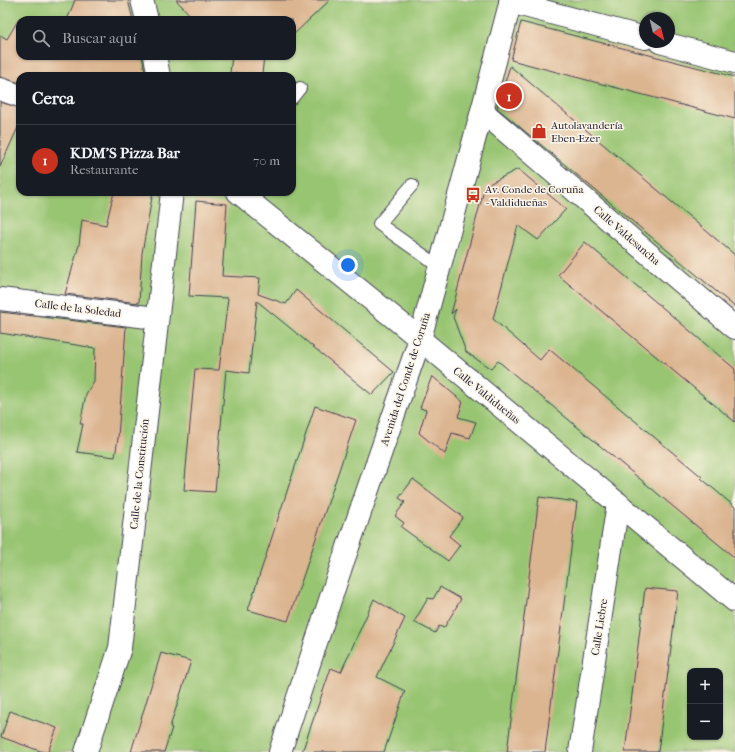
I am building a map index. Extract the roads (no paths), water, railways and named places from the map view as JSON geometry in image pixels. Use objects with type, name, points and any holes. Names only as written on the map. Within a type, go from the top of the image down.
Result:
[{"type":"street","points":[[142,0],[146,16]]},
{"type":"street","points":[[510,1],[639,36]]},
{"type":"street","name":"Avenida del Conde de Coruña","points":[[280,752],[338,576],[420,339],[482,112],[510,1]]},
{"type":"street","points":[[675,46],[735,62]]},
{"type":"street","points":[[156,60],[158,72]]},
{"type":"street","points":[[0,89],[16,95]]},
{"type":"street","name":"Calle Valdesancha","points":[[482,112],[735,328]]},
{"type":"street","name":"Calle de la Constitución","points":[[86,752],[120,648],[156,318],[171,196]]},
{"type":"street","name":"Calle Valdidueñas","points":[[243,196],[420,339],[735,601]]},
{"type":"street","name":"Calle de la Soledad","points":[[0,299],[156,318]]},
{"type":"street","name":"Calle Liebre","points":[[580,752],[618,503]]},
{"type":"lane","points":[[296,93],[300,88]]},
{"type":"lane","points":[[412,185],[379,224],[440,267]]},
{"type":"place","name":"KDM'S Pizza Bar","points":[[509,96]]},
{"type":"place","name":"Autolavandería Eben-Ezer","points":[[539,131]]},
{"type":"place","name":"Av. Conde de Coruña - Valdidueñas","points":[[473,195]]}]
